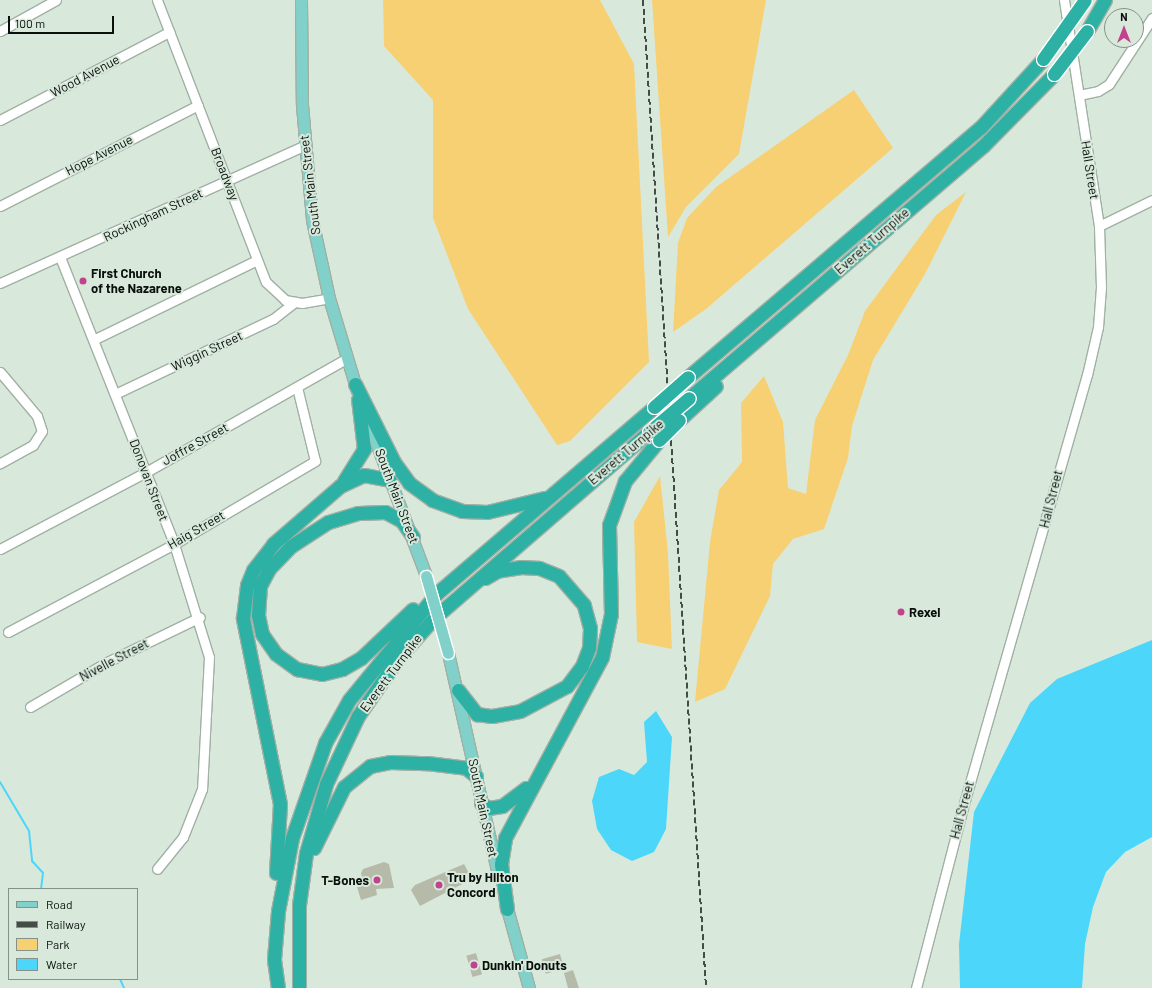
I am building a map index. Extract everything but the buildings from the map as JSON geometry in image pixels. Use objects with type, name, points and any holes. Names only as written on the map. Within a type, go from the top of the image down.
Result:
[{"type":"highway","name":"Everett Turnpike","points":[[278,988],[274,959],[285,868],[301,805],[325,744],[363,679],[436,594],[981,127],[1043,59],[1085,0]]},
{"type":"highway","name":"Everett Turnpike","points":[[299,988],[301,888],[311,833],[335,761],[385,675],[438,614],[654,436],[689,398],[1002,129],[1054,74],[1087,31],[1105,0]]},
{"type":"highway","points":[[507,908],[501,864],[502,846],[537,777],[602,657],[611,614],[609,525],[625,482],[654,436],[679,420],[805,309],[879,235]]},
{"type":"highway","points":[[274,959],[273,902],[280,804],[243,618],[243,602],[253,570],[262,557],[340,486],[355,468],[364,449],[363,424],[355,384]]},
{"type":"highway","points":[[355,384],[394,462],[409,483],[432,500],[462,511],[487,512],[550,496]]},
{"type":"highway","points":[[340,486],[364,475],[390,480]]},
{"type":"highway","points":[[413,536],[396,516],[375,511],[349,515],[307,534],[281,555],[262,580],[258,609],[262,634],[271,649],[293,667],[315,674],[331,672],[361,658],[414,608],[436,594]]},
{"type":"highway","points":[[438,614],[491,574],[527,567],[546,570],[564,580],[580,597],[588,616],[590,639],[585,661],[574,679],[546,700],[512,713],[482,715],[469,708],[458,690]]},
{"type":"highway","points":[[301,888],[314,848],[336,799],[358,773],[378,763],[409,762],[461,767],[476,776]]},
{"type":"highway","points":[[481,803],[492,808],[507,803],[537,777]]},
{"type":"main road","name":"South Main Street","points":[[301,0],[304,145],[312,220],[329,298],[346,359],[390,480],[413,536],[426,576],[458,690],[481,803],[507,908],[529,988]]},
{"type":"street","points":[[0,31],[56,0]]},
{"type":"street","name":"Broadway","points":[[157,0],[257,260],[272,290],[285,300],[295,302]]},
{"type":"street","name":"Hall Street","points":[[916,988],[965,800],[1093,351],[1101,286],[1099,226],[1064,0]]},
{"type":"street","points":[[1079,95],[1098,91],[1109,84],[1152,18]]},
{"type":"street","name":"Wood Avenue","points":[[0,120],[170,32]]},
{"type":"street","name":"Hope Avenue","points":[[0,206],[198,105]]},
{"type":"street","name":"Rockingham Street","points":[[0,283],[304,145]]},
{"type":"street","points":[[1099,226],[1152,200]]},
{"type":"street","name":"Donovan Street","points":[[60,257],[95,339],[174,544],[200,617],[209,657],[209,709],[202,789],[195,812],[184,837],[157,870]]},
{"type":"street","points":[[95,339],[257,260]]},
{"type":"street","points":[[295,302],[329,298]]},
{"type":"street","name":"Wiggin Street","points":[[116,394],[273,319],[295,302]]},
{"type":"street","name":"Joffre Street","points":[[0,549],[146,472],[346,359]]},
{"type":"street","points":[[0,372],[37,416],[42,431],[33,445],[0,463]]},
{"type":"street","name":"Haig Street","points":[[8,632],[174,544],[315,461],[297,387]]},
{"type":"street","name":"Nivelle Street","points":[[30,706],[108,662],[200,617]]},
{"type":"green space","points":[[383,0],[600,0],[634,64],[649,362],[570,441],[557,445],[468,309],[433,218],[433,100],[384,46]]},
{"type":"green space","points":[[652,0],[766,0],[739,154],[686,207],[668,237]]},
{"type":"green space","points":[[854,90],[893,148],[706,309],[673,332],[678,243],[687,218],[716,187]]},
{"type":"green space","points":[[966,192],[925,274],[873,360],[852,426],[848,458],[824,529],[793,539],[773,564],[770,596],[725,689],[695,702],[710,542],[719,490],[742,462],[741,403],[764,376],[783,422],[788,488],[806,494],[815,420],[848,355],[865,311],[936,215]]},
{"type":"green space","points":[[660,476],[668,553],[672,649],[637,642],[634,522]]},
{"type":"water","points":[[1152,640],[1152,837],[1125,852],[1106,872],[1093,907],[1085,944],[1082,988],[960,988],[959,944],[974,812],[1030,703],[1057,679]]},
{"type":"water","points":[[656,711],[672,737],[666,829],[654,852],[632,861],[611,850],[597,829],[592,801],[599,777],[619,769],[634,775],[647,762],[644,722]]},
{"type":"waterway","points":[[0,782],[29,831],[32,861],[43,873],[41,888]]},
{"type":"waterway","points":[[120,980],[124,988]]},
{"type":"railway","points":[[643,0],[706,988]]},
{"type":"place","name":"First Church of the Nazarene","points":[[83,281]]},
{"type":"place","name":"Rexel","points":[[901,612]]},
{"type":"place","name":"T-Bones","points":[[377,880]]},
{"type":"place","name":"Tru by Hilton Concord","points":[[439,885]]},
{"type":"place","name":"Dunkin' Donuts","points":[[474,965]]}]
